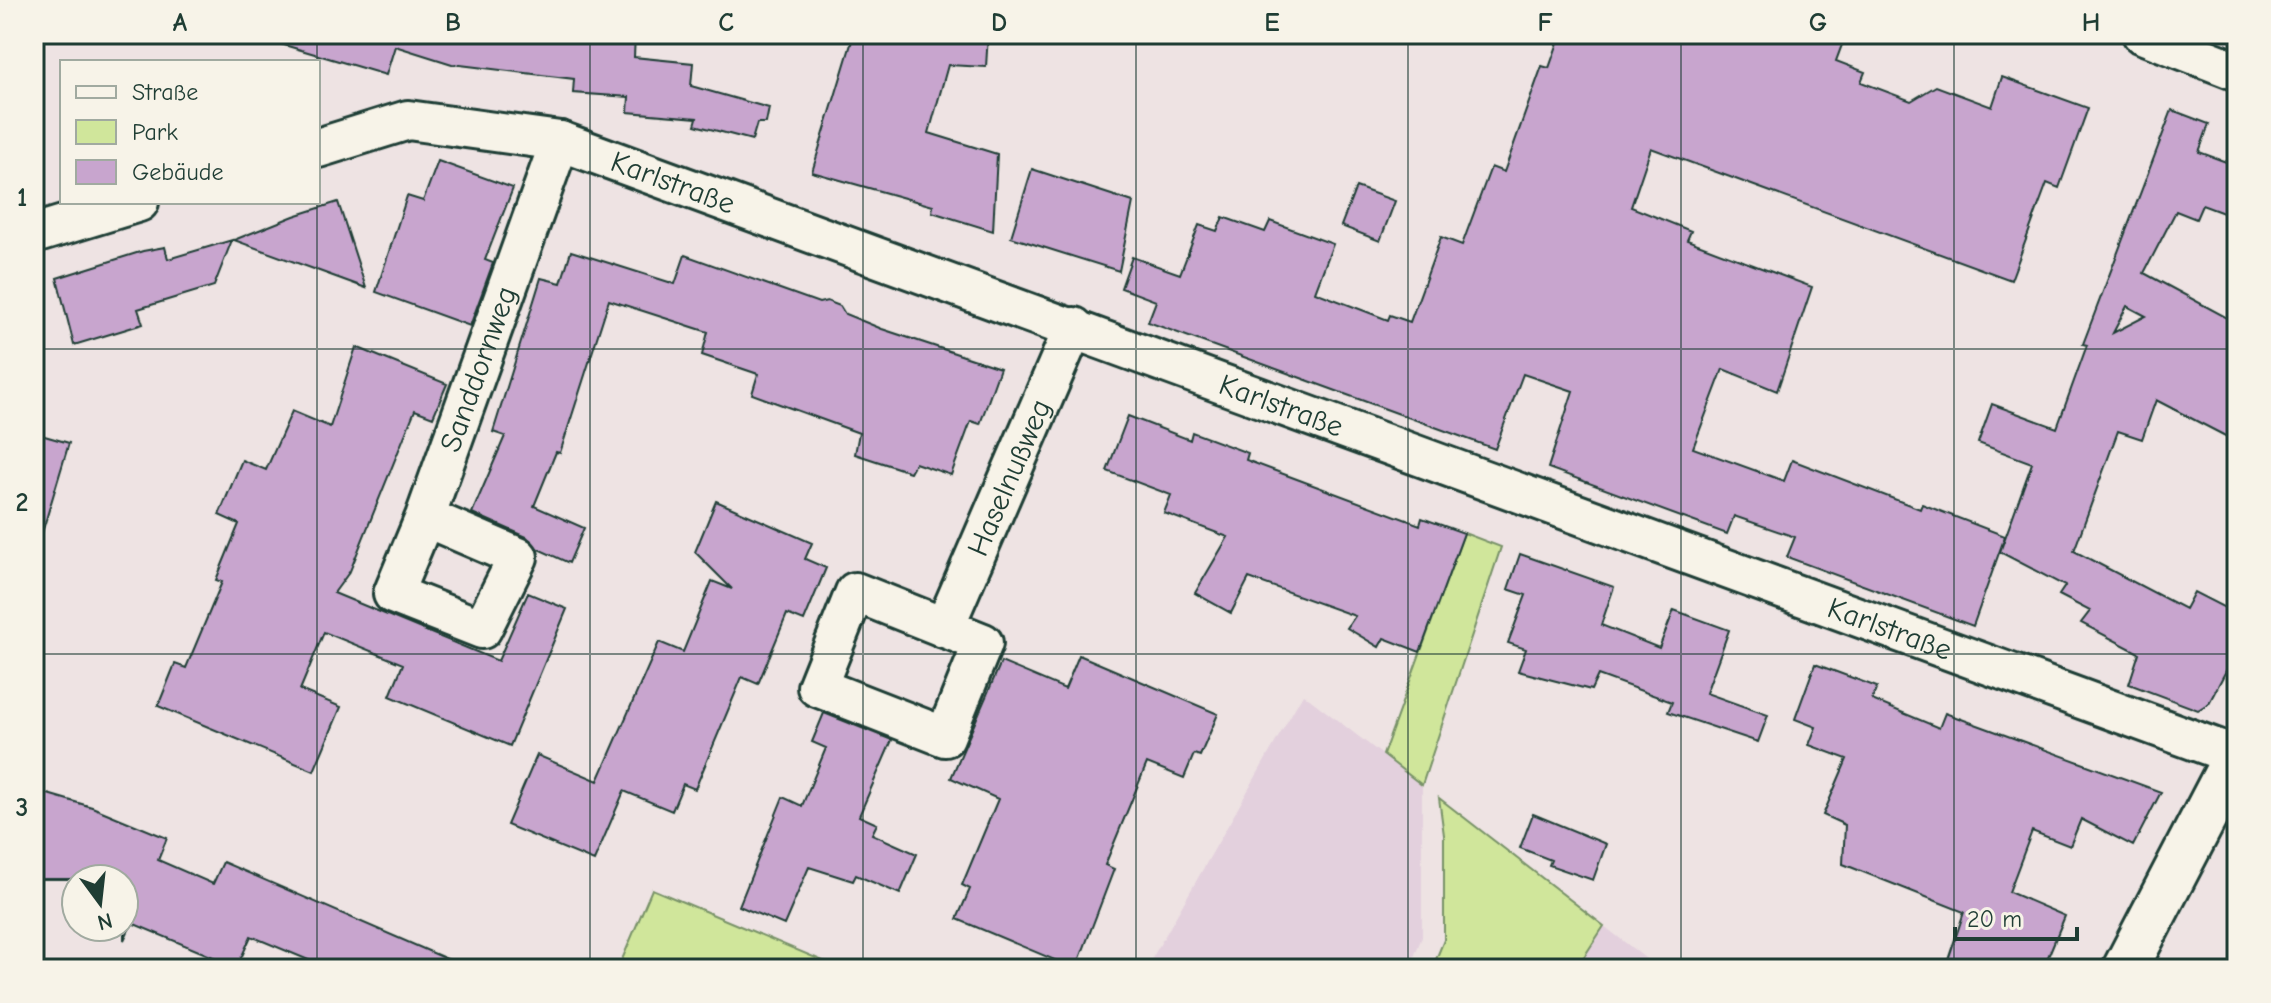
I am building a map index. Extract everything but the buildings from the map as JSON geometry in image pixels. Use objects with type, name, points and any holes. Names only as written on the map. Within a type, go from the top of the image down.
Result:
[{"type":"main road","points":[[2125,969],[2237,755]]},
{"type":"street","points":[[2142,34],[2237,71]]},
{"type":"street","name":"Karlstraße","points":[[320,147],[408,120],[560,141],[2237,755]]},
{"type":"street","name":"Sanddornweg","points":[[425,517],[518,557],[482,629],[393,594],[425,517],[560,141]]},
{"type":"street","points":[[34,234],[132,204]]},
{"type":"street","name":"Haselnußweg","points":[[944,628],[1074,327]]},
{"type":"street","points":[[855,592],[944,628],[983,643],[945,737],[817,687],[855,592]]},
{"type":"shaded area","points":[[1100,34],[1164,34],[1162,46]]},
{"type":"shaded area","points":[[1303,694],[1422,785],[1422,937],[1409,969],[1146,969]]},
{"type":"shaded area","points":[[1604,926],[1659,969],[1576,969]]},
{"type":"green space","points":[[1464,533],[1501,547],[1422,785],[1383,755]]},
{"type":"green space","points":[[1439,798],[1604,926],[1576,969],[1432,969],[1444,940],[1444,835]]},
{"type":"green space","points":[[652,889],[842,969],[618,969]]}]
